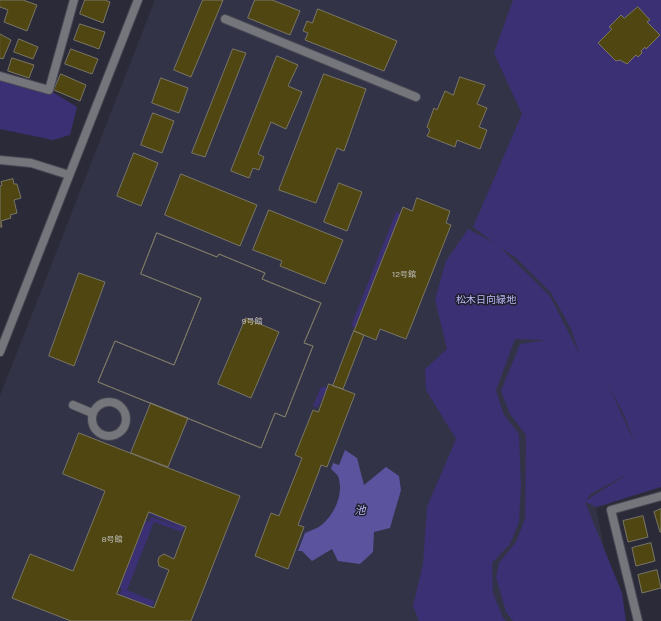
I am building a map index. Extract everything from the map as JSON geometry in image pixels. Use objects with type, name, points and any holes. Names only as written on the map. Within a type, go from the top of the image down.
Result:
[{"type":"street","points":[[0,76],[49,90],[74,0]]},
{"type":"street","points":[[0,352],[138,0]]},
{"type":"street","points":[[226,19],[416,97]]},
{"type":"street","points":[[0,160],[31,163],[69,175]]},
{"type":"street","points":[[110,401],[120,405],[124,410],[126,421],[121,431],[111,436],[105,436],[95,430],[92,413],[99,404],[110,401]]},
{"type":"street","points":[[73,405],[92,413]]},
{"type":"street","points":[[638,621],[611,510],[661,496]]},
{"type":"shaded area","points":[[155,0],[661,0],[661,487],[596,508],[619,621],[0,621],[0,396]]},
{"type":"green space","name":"松木日向緑地","points":[[513,0],[661,0],[661,487],[596,507],[585,502],[622,593],[626,621],[513,621],[506,612],[496,577],[499,563],[516,542],[525,519],[526,435],[510,414],[501,391],[520,344],[546,340],[515,339],[496,390],[504,415],[519,434],[521,486],[519,522],[510,544],[492,563],[493,593],[503,618],[506,621],[419,621],[413,606],[423,564],[427,507],[456,439],[426,390],[425,369],[447,349],[435,300],[446,261],[468,229],[494,243],[473,227],[522,114],[494,53]],"holes":[[[501,248],[515,257],[551,293],[571,329],[580,355],[550,296]],[[608,384],[625,417],[635,444]],[[629,473],[586,500],[591,494]]]},
{"type":"green space","points":[[0,76],[49,90],[77,107],[70,135],[53,140],[0,129]]},
{"type":"green space","points":[[396,212],[406,216],[359,329],[351,326]]},
{"type":"green space","points":[[321,387],[328,387],[317,408],[313,406]]},
{"type":"green space","points":[[151,508],[186,524],[182,532],[154,522],[127,590],[154,601],[151,610],[119,596],[122,589],[115,586],[142,519],[149,522],[151,517],[179,527],[149,514]]},
{"type":"water","name":"池","points":[[345,450],[357,458],[364,485],[386,467],[399,476],[401,490],[390,528],[374,532],[373,552],[360,564],[338,561],[332,549],[312,561],[302,551],[298,551],[305,533],[323,524],[333,512],[339,498],[340,483],[338,476],[331,469],[333,463],[339,465]]},
{"type":"building","points":[[0,0],[23,0],[37,5],[27,31],[4,22],[8,10],[0,7]]},
{"type":"building","points":[[85,0],[105,0],[110,2],[103,23],[80,14]]},
{"type":"building","points":[[203,0],[223,0],[191,77],[174,70]]},
{"type":"building","points":[[255,0],[272,0],[300,11],[290,35],[248,18]]},
{"type":"building","points":[[638,7],[650,20],[647,22],[660,35],[646,49],[645,47],[641,51],[642,53],[638,57],[636,55],[627,64],[620,60],[616,61],[598,43],[612,29],[609,27],[621,15],[624,18]]},
{"type":"building","points":[[318,9],[397,41],[384,71],[305,40],[308,33],[303,31],[307,21],[312,23]]},
{"type":"building","points":[[80,24],[105,32],[99,49],[74,40]]},
{"type":"building","points":[[0,34],[11,40],[3,59],[0,58]]},
{"type":"building","points":[[19,39],[38,47],[33,59],[14,52]]},
{"type":"building","points":[[71,49],[98,59],[92,74],[65,64]]},
{"type":"building","points":[[233,49],[246,53],[205,157],[192,153]]},
{"type":"building","points":[[277,56],[298,65],[288,86],[302,92],[286,129],[271,122],[258,154],[264,157],[259,170],[253,168],[249,178],[231,171]]},
{"type":"building","points":[[12,58],[34,65],[29,78],[8,71]]},
{"type":"building","points":[[61,74],[86,85],[80,101],[54,90]]},
{"type":"building","points":[[324,74],[366,89],[344,151],[337,148],[316,203],[279,190]]},
{"type":"building","points":[[460,77],[485,85],[477,104],[487,108],[479,127],[487,130],[480,149],[457,140],[455,147],[427,136],[430,130],[427,127],[434,108],[437,110],[445,91],[453,95]]},
{"type":"building","points":[[161,78],[188,88],[179,113],[152,103]]},
{"type":"building","points":[[153,113],[174,121],[162,153],[141,145]]},
{"type":"building","points":[[134,153],[158,163],[141,206],[117,196]]},
{"type":"building","points":[[181,174],[257,205],[240,246],[165,215]]},
{"type":"building","points":[[13,179],[14,184],[17,184],[21,198],[14,200],[17,213],[10,215],[11,218],[1,221],[2,227],[0,227],[1,182]]},
{"type":"building","points":[[339,183],[362,192],[347,231],[324,222]]},
{"type":"building","points":[[417,198],[450,211],[446,223],[451,225],[406,339],[380,329],[376,340],[354,331],[403,207],[412,211]]},
{"type":"building","points":[[269,210],[343,240],[325,284],[280,266],[282,261],[253,250]]},
{"type":"building","points":[[157,233],[217,257],[219,254],[265,273],[262,279],[321,303],[304,343],[313,346],[285,417],[275,413],[261,448],[98,382],[115,341],[174,365],[201,298],[141,274]],"holes":[[[246,318],[279,332],[251,398],[218,384]]]},
{"type":"building","points":[[157,233],[217,257],[219,254],[265,273],[262,279],[321,303],[304,343],[313,346],[285,417],[275,413],[261,448],[98,382],[115,341],[174,365],[201,298],[141,274]]},
{"type":"building","points":[[79,273],[105,282],[74,366],[49,356]]},
{"type":"building","points":[[354,331],[364,335],[343,389],[333,386]]},
{"type":"building","points":[[329,384],[355,394],[327,467],[321,465],[298,525],[304,527],[288,569],[255,556],[271,513],[279,516],[302,458],[295,455],[313,410],[318,412]]},
{"type":"building","points":[[151,403],[188,418],[168,467],[131,453]]},
{"type":"building","points":[[79,433],[240,496],[191,621],[71,621],[12,598],[30,554],[73,571],[105,491],[63,474]],"holes":[[[149,512],[186,527],[174,559],[164,554],[159,557],[159,566],[169,570],[154,608],[117,594]]]},
{"type":"building","points":[[661,509],[661,532],[660,532],[654,512]]},
{"type":"building","points":[[643,516],[648,537],[628,542],[623,521]]},
{"type":"building","points":[[651,543],[655,561],[636,566],[632,548]]},
{"type":"building","points":[[657,570],[661,588],[642,593],[638,575]]}]
